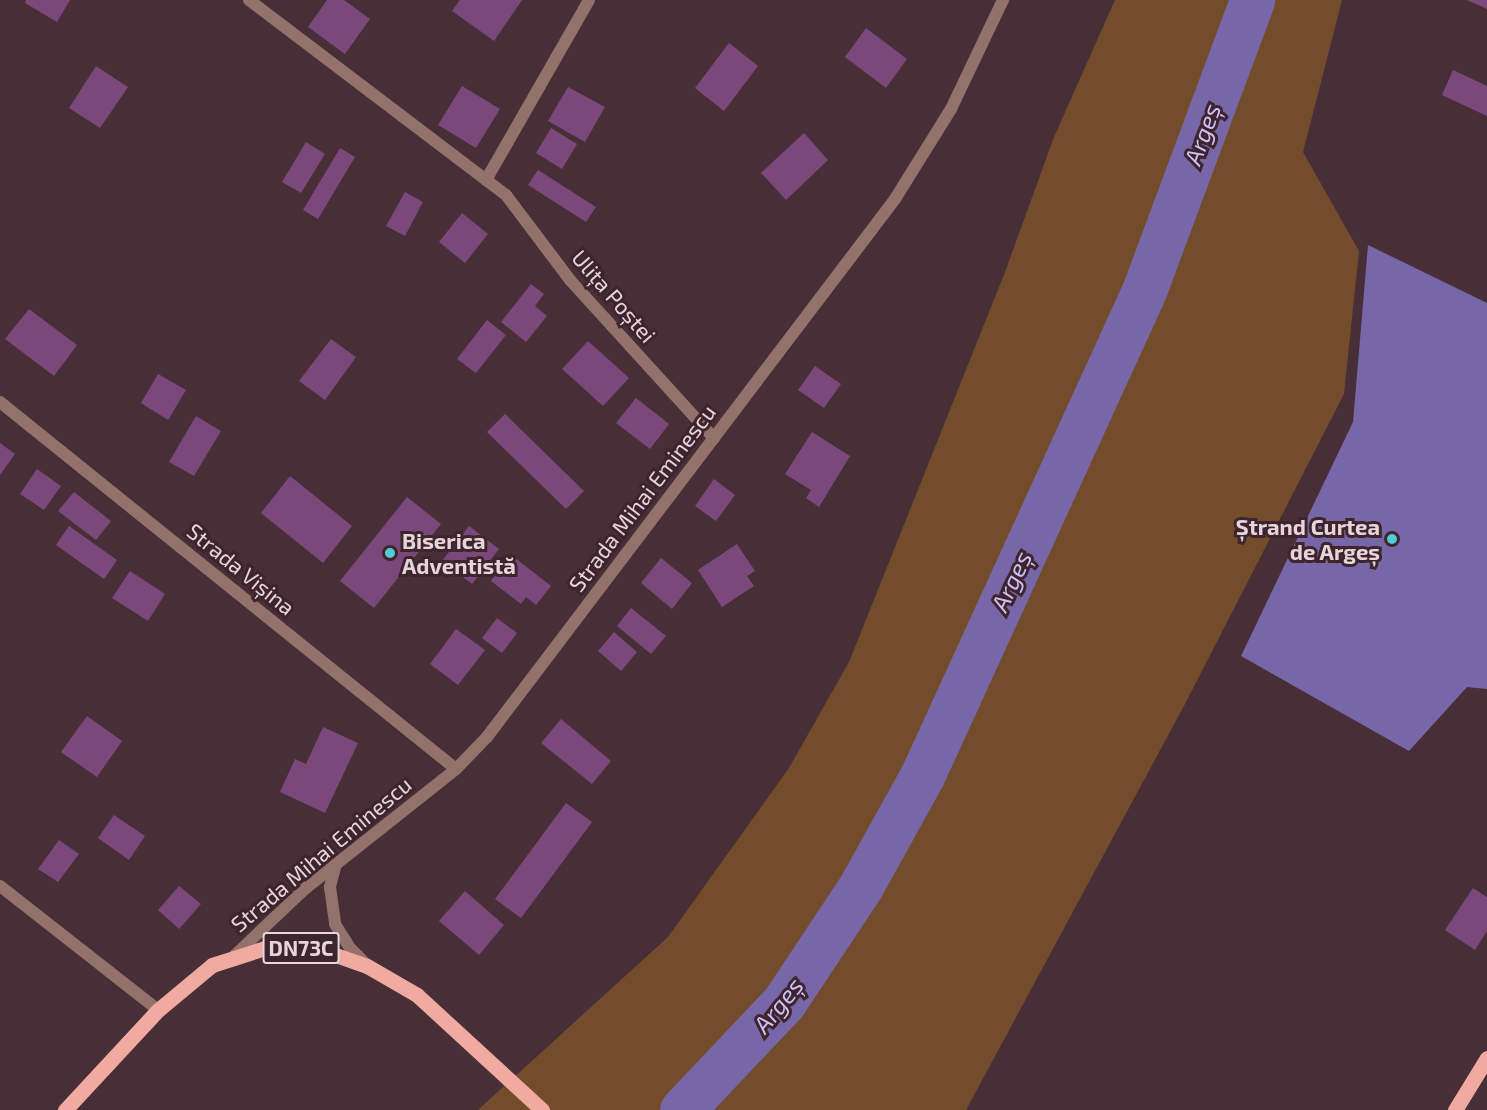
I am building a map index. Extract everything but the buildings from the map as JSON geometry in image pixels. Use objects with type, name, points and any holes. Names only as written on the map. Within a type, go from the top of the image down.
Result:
[{"type":"main road","name":"DN73C","points":[[65,1110],[158,1010],[212,965],[234,956],[290,946],[327,952],[367,966],[417,995],[542,1110]]},
{"type":"main road","points":[[1455,1110],[1487,1058]]},
{"type":"street","name":"Ulița Poștei","points":[[249,0],[486,180],[519,210],[570,280],[714,438]]},
{"type":"street","points":[[486,180],[589,0]]},
{"type":"street","name":"Strada Mihai Eminescu","points":[[234,956],[336,864],[456,770],[487,737],[924,157],[1003,0]]},
{"type":"street","name":"Strada Vișina","points":[[0,402],[456,770]]},
{"type":"street","name":"DN73C","points":[[336,864],[330,887],[335,924],[350,948],[367,966]]},
{"type":"street","points":[[0,886],[158,1010]]},
{"type":"shaded area","points":[[1115,0],[1342,0],[1303,152],[1359,251],[1344,394],[1185,704],[966,1110],[478,1110],[668,937],[789,768],[849,662],[1005,272],[1054,137]]},
{"type":"shaded area","name":"Ștrand Curtea de Argeș","points":[[1368,245],[1487,303],[1487,689],[1467,687],[1409,751],[1241,656],[1353,422]]},
{"type":"waterway","name":"Argeș","points":[[682,1110],[784,1002],[861,886],[923,774],[1144,291],[1252,0]]},
{"type":"place","name":"Ștrand Curtea de Argeș","points":[[1392,539]]},
{"type":"place","name":"Biserica Adventistă","points":[[390,553]]}]
